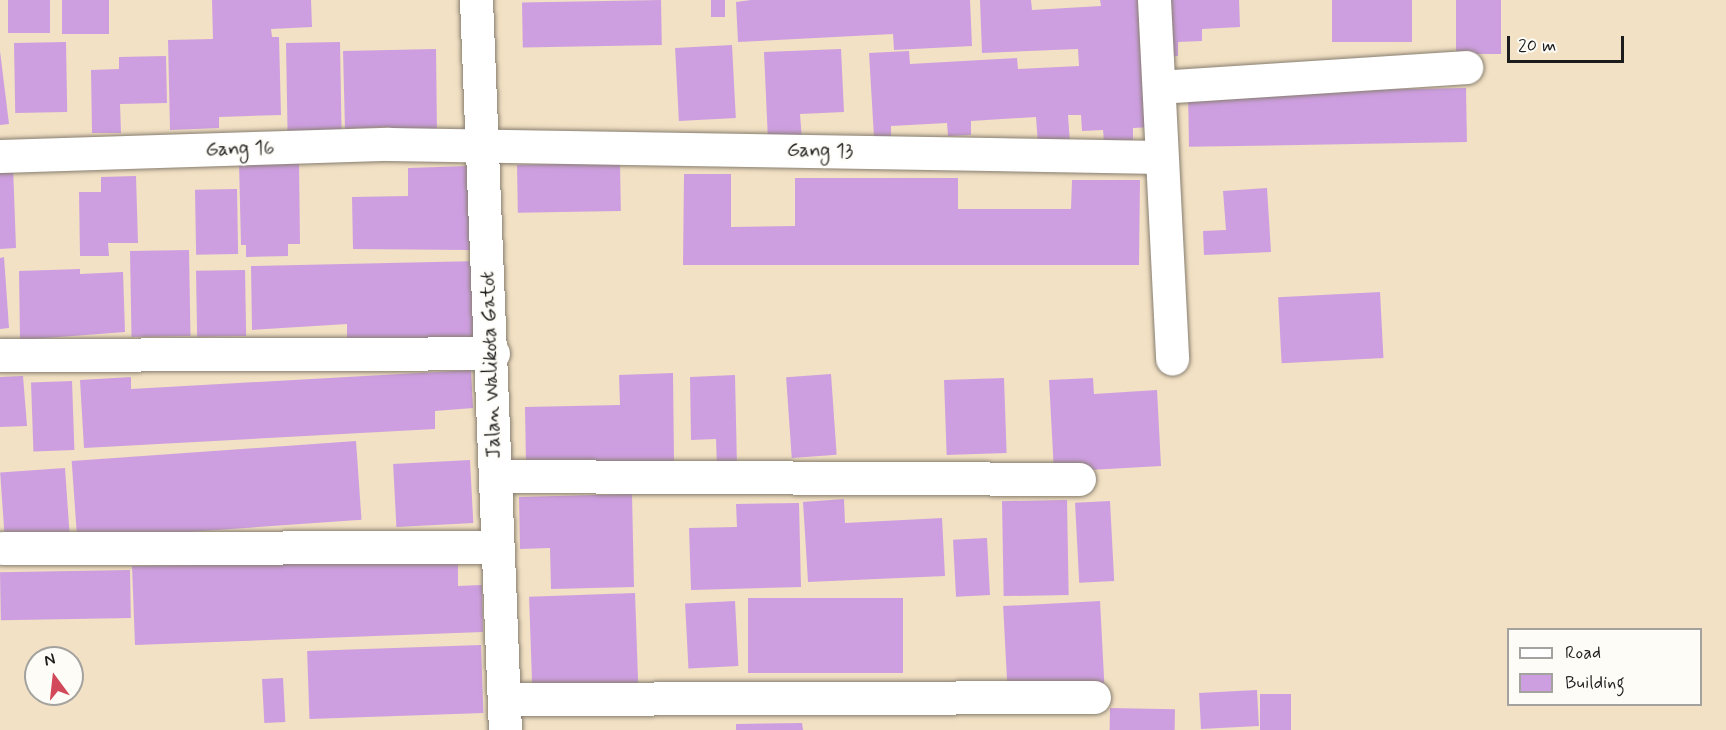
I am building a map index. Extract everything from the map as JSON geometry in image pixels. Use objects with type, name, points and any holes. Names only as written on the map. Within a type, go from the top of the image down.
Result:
[{"type":"street","name":"Jalan Walikota Gatot","points":[[476,0],[479,146],[493,353],[497,547],[505,714]]},
{"type":"street","points":[[1154,0],[1172,359]]},
{"type":"street","points":[[1159,87],[1466,67]]},
{"type":"street","name":"Gang 16","points":[[0,156],[389,144],[479,146]]},
{"type":"street","name":"Gang 13","points":[[479,146],[1161,157]]},
{"type":"street","points":[[0,355],[493,353]]},
{"type":"street","points":[[495,476],[1079,479]]},
{"type":"street","points":[[3,548],[497,547]]},
{"type":"street","points":[[505,714],[1094,697]]},
{"type":"building","points":[[8,0],[50,0],[50,33],[8,33]]},
{"type":"building","points":[[62,0],[109,0],[109,34],[62,34]]},
{"type":"building","points":[[212,0],[311,0],[312,27],[271,29],[272,37],[279,37],[281,115],[219,117],[219,128],[170,130],[168,40],[213,39]]},
{"type":"building","points":[[661,0],[662,45],[523,47],[522,2]]},
{"type":"building","points":[[711,0],[725,0],[725,17],[711,17]]},
{"type":"building","points":[[751,0],[970,0],[972,46],[894,50],[893,34],[738,42],[736,2]]},
{"type":"building","points":[[980,0],[1031,0],[1032,10],[1101,6],[1100,0],[1145,0],[1152,127],[1133,128],[1133,140],[1104,142],[1103,130],[1082,131],[1081,115],[1068,115],[1070,143],[1038,145],[1036,117],[971,121],[971,135],[948,136],[947,123],[891,126],[891,136],[874,137],[869,53],[909,51],[910,64],[1017,58],[1018,69],[1079,66],[1078,49],[982,53]]},
{"type":"building","points":[[1157,0],[1239,0],[1240,27],[1202,29],[1202,41],[1178,42],[1178,56],[1158,57]]},
{"type":"building","points":[[1332,0],[1412,0],[1412,42],[1332,42]]},
{"type":"building","points":[[1456,0],[1501,0],[1501,54],[1456,54]]},
{"type":"building","points":[[66,42],[67,112],[15,113],[14,43]]},
{"type":"building","points":[[340,42],[342,134],[288,135],[286,43]]},
{"type":"building","points":[[732,45],[736,118],[679,121],[675,48]]},
{"type":"building","points":[[436,49],[437,134],[388,135],[388,127],[345,129],[343,51]]},
{"type":"building","points":[[841,49],[844,112],[800,114],[802,140],[768,141],[764,52]]},
{"type":"building","points":[[0,51],[9,124],[0,125]]},
{"type":"building","points":[[166,56],[167,103],[120,104],[121,133],[92,133],[91,70],[119,69],[119,57]]},
{"type":"building","points":[[1466,88],[1467,142],[1189,147],[1188,93]]},
{"type":"building","points":[[299,162],[300,244],[288,244],[288,256],[246,257],[246,245],[241,245],[239,163]]},
{"type":"building","points":[[620,163],[621,211],[518,213],[517,165]]},
{"type":"building","points":[[0,166],[13,166],[16,248],[0,249]]},
{"type":"building","points":[[469,166],[471,250],[353,249],[352,197],[408,196],[408,168]]},
{"type":"building","points":[[684,174],[731,174],[731,227],[795,226],[795,178],[958,178],[958,209],[1071,209],[1072,180],[1140,180],[1139,265],[683,265]]},
{"type":"building","points":[[136,176],[138,243],[108,243],[109,256],[80,256],[79,192],[101,192],[101,177]]},
{"type":"building","points":[[1267,188],[1271,252],[1204,255],[1203,231],[1226,230],[1223,191]]},
{"type":"building","points":[[237,189],[238,254],[196,255],[195,190]]},
{"type":"building","points":[[189,250],[191,336],[132,337],[130,251]]},
{"type":"building","points":[[4,257],[9,328],[0,329],[0,258]]},
{"type":"building","points":[[479,261],[480,341],[347,340],[347,324],[252,330],[251,266]]},
{"type":"building","points":[[80,269],[80,274],[123,272],[125,332],[20,340],[19,271]]},
{"type":"building","points":[[245,270],[246,336],[197,337],[196,271]]},
{"type":"building","points":[[1380,292],[1383,358],[1282,363],[1278,297]]},
{"type":"building","points":[[471,370],[473,408],[435,411],[435,429],[84,448],[80,380],[131,377],[131,389]]},
{"type":"building","points":[[673,373],[674,461],[526,465],[525,407],[620,405],[619,375]]},
{"type":"building","points":[[831,374],[837,455],[792,458],[786,377]]},
{"type":"building","points":[[735,375],[737,467],[717,468],[716,439],[691,440],[690,377]]},
{"type":"building","points":[[23,376],[27,426],[0,427],[0,377]]},
{"type":"building","points":[[1004,378],[1007,453],[947,455],[944,380]]},
{"type":"building","points":[[1093,378],[1094,394],[1157,390],[1161,466],[1054,472],[1049,380]]},
{"type":"building","points":[[72,381],[74,450],[33,451],[31,382]]},
{"type":"building","points":[[356,441],[362,520],[77,540],[72,461]]},
{"type":"building","points":[[470,460],[473,523],[396,527],[393,464]]},
{"type":"building","points":[[65,468],[70,534],[5,538],[0,473]]},
{"type":"building","points":[[632,494],[634,587],[551,589],[550,548],[520,549],[519,497]]},
{"type":"building","points":[[844,499],[845,523],[942,518],[945,576],[808,582],[803,502]]},
{"type":"building","points":[[1067,500],[1069,595],[1004,596],[1002,501]]},
{"type":"building","points":[[1110,501],[1114,581],[1079,583],[1075,503]]},
{"type":"building","points":[[799,503],[801,587],[691,590],[689,528],[737,527],[736,504]]},
{"type":"building","points":[[987,538],[990,595],[956,597],[953,540]]},
{"type":"building","points":[[458,561],[458,586],[482,585],[483,632],[135,645],[132,566]]},
{"type":"building","points":[[130,570],[131,618],[1,620],[0,572]]},
{"type":"building","points":[[635,593],[638,684],[532,688],[529,597]]},
{"type":"building","points":[[748,598],[903,598],[903,673],[748,673]]},
{"type":"building","points":[[735,601],[738,666],[688,669],[685,604]]},
{"type":"building","points":[[1100,601],[1104,684],[1007,689],[1003,606]]},
{"type":"building","points":[[481,645],[483,713],[309,719],[307,651]]},
{"type":"building","points":[[283,678],[285,722],[264,723],[262,679]]},
{"type":"building","points":[[1257,690],[1259,726],[1201,729],[1199,693]]},
{"type":"building","points":[[1260,694],[1291,694],[1291,730],[1260,730]]},
{"type":"building","points":[[1110,708],[1175,709],[1175,730],[1110,730]]},
{"type":"building","points":[[802,723],[803,730],[736,730],[736,724]]}]
